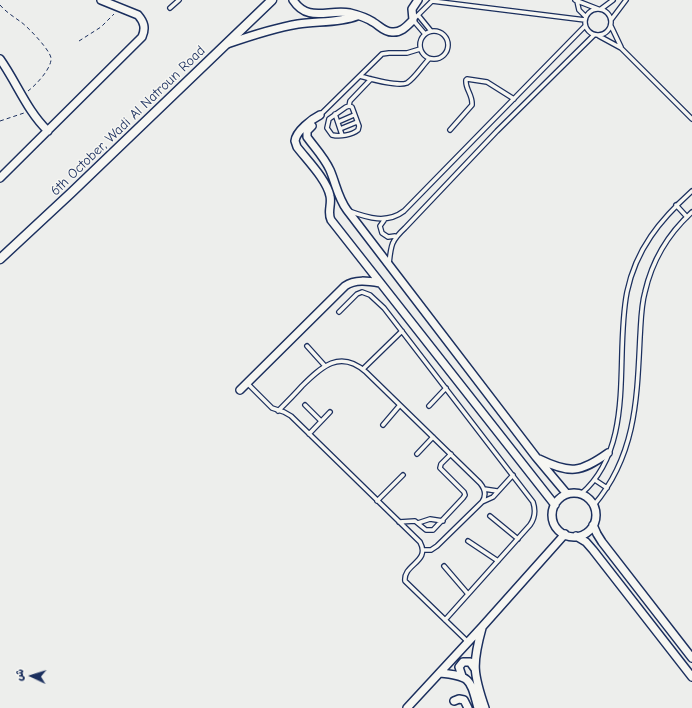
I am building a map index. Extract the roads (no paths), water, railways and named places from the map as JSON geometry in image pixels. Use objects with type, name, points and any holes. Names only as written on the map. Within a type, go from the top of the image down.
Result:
[{"type":"street","points":[[0,178],[142,37],[145,28],[138,15],[101,0]]},
{"type":"street","name":"6th October, Wadi Al Natroun Road","points":[[0,258],[49,214],[272,0]]},
{"type":"street","points":[[293,0],[302,10],[308,13],[342,13],[358,16],[368,19],[390,32],[398,32],[402,30],[415,17],[412,9],[418,0]]},
{"type":"street","points":[[227,44],[277,28],[348,19],[358,16]]},
{"type":"street","points":[[0,59],[22,94],[30,111],[48,131]]},
{"type":"street","points":[[306,137],[307,131],[317,121],[320,115]]},
{"type":"street","points":[[320,115],[297,134],[295,138],[295,145],[326,185],[330,196],[329,214],[332,220],[555,505]]},
{"type":"street","points":[[295,138],[306,137]]},
{"type":"street","points":[[306,137],[319,151],[327,164],[340,199],[346,210],[536,458],[567,494]]},
{"type":"street","points":[[330,203],[340,199]]},
{"type":"street","points":[[240,390],[345,286],[357,281],[380,283]]},
{"type":"street","points":[[536,458],[559,468],[572,470],[591,465],[608,453]]},
{"type":"street","points":[[576,536],[586,533],[593,525],[596,513],[594,505],[588,498],[581,494],[574,493],[567,494],[559,499],[555,505],[553,510],[554,522],[558,529],[565,534],[576,536],[586,542],[692,677]]},
{"type":"street","points":[[593,525],[602,542],[692,658]]},
{"type":"street","points":[[407,708],[565,534]]},
{"type":"street","points":[[482,627],[476,653],[475,670],[477,684],[485,708]]},
{"type":"street","points":[[462,676],[459,667],[464,662],[470,662],[475,670]]},
{"type":"street","points":[[440,672],[462,676],[468,681],[472,687],[478,708]]},
{"type":"street","points":[[454,701],[459,699],[464,700],[468,708]]},
{"type":"lane","points":[[170,8],[179,0]]},
{"type":"lane","points":[[415,17],[433,0],[585,19]]},
{"type":"lane","points":[[585,19],[591,11],[600,9],[613,0]]},
{"type":"lane","points":[[599,36],[608,31],[611,22],[626,0]]},
{"type":"lane","points":[[576,1],[608,13],[621,48]]},
{"type":"lane","points":[[576,1],[579,10],[585,19],[585,26],[588,32],[621,48],[692,119]]},
{"type":"lane","points":[[415,17],[431,31]]},
{"type":"lane","points":[[415,17],[425,34]]},
{"type":"lane","points":[[346,210],[364,216],[385,219],[404,211],[585,26]]},
{"type":"lane","points":[[431,31],[437,31],[444,36],[448,43],[448,48],[444,55],[441,58],[433,60],[428,59],[423,55],[420,49],[420,42],[425,34],[431,31]]},
{"type":"lane","points":[[389,265],[391,248],[396,236],[497,130],[594,35]]},
{"type":"lane","points":[[320,115],[382,54],[407,53],[420,49]]},
{"type":"lane","points":[[360,76],[394,84],[404,84],[410,80],[428,59]]},
{"type":"lane","points":[[350,106],[329,119],[327,128],[332,135],[342,135],[357,131],[359,126],[352,107],[350,106],[350,102],[371,79]]},
{"type":"lane","points":[[450,130],[472,105],[473,100],[465,84],[467,79],[487,82],[514,99]]},
{"type":"lane","points":[[335,114],[342,135]]},
{"type":"lane","points":[[338,122],[354,115]]},
{"type":"lane","points":[[340,129],[357,122]]},
{"type":"lane","points":[[581,494],[594,480],[608,453],[614,437],[618,420],[626,303],[635,267],[646,243],[662,220],[692,191]]},
{"type":"lane","points":[[676,205],[687,217]]},
{"type":"lane","points":[[594,505],[607,488],[622,460],[631,430],[636,394],[641,319],[648,281],[664,246],[692,212]]},
{"type":"lane","points":[[385,219],[380,226],[382,233],[388,238],[396,236]]},
{"type":"lane","points":[[339,312],[357,294],[362,292],[368,293],[387,312],[533,502],[535,511],[532,522],[444,620]]},
{"type":"lane","points":[[363,369],[402,331]]},
{"type":"lane","points":[[307,346],[325,366]]},
{"type":"lane","points":[[278,411],[318,370],[338,362],[347,362],[355,365],[363,369],[484,489],[485,496],[482,502]]},
{"type":"lane","points":[[247,383],[272,408],[288,414],[420,542],[423,550],[420,558],[405,574],[405,581],[468,642]]},
{"type":"lane","points":[[429,406],[446,388]]},
{"type":"lane","points":[[305,405],[321,421]]},
{"type":"lane","points":[[383,425],[400,405]]},
{"type":"lane","points":[[309,434],[330,412]]},
{"type":"lane","points":[[417,454],[432,437]]},
{"type":"lane","points":[[399,522],[413,521],[418,523],[423,529],[431,531],[443,521],[463,498],[465,495],[463,490],[440,468],[441,464],[450,454]]},
{"type":"lane","points":[[377,501],[403,475]]},
{"type":"lane","points":[[423,550],[431,550],[437,546],[482,502],[492,497],[513,475]]},
{"type":"lane","points":[[594,480],[607,488]]},
{"type":"lane","points":[[484,489],[497,491]]},
{"type":"lane","points":[[490,516],[518,539]]},
{"type":"lane","points":[[418,523],[430,519],[443,521]]},
{"type":"lane","points":[[468,541],[498,561]]},
{"type":"lane","points":[[444,566],[468,594]]}]
